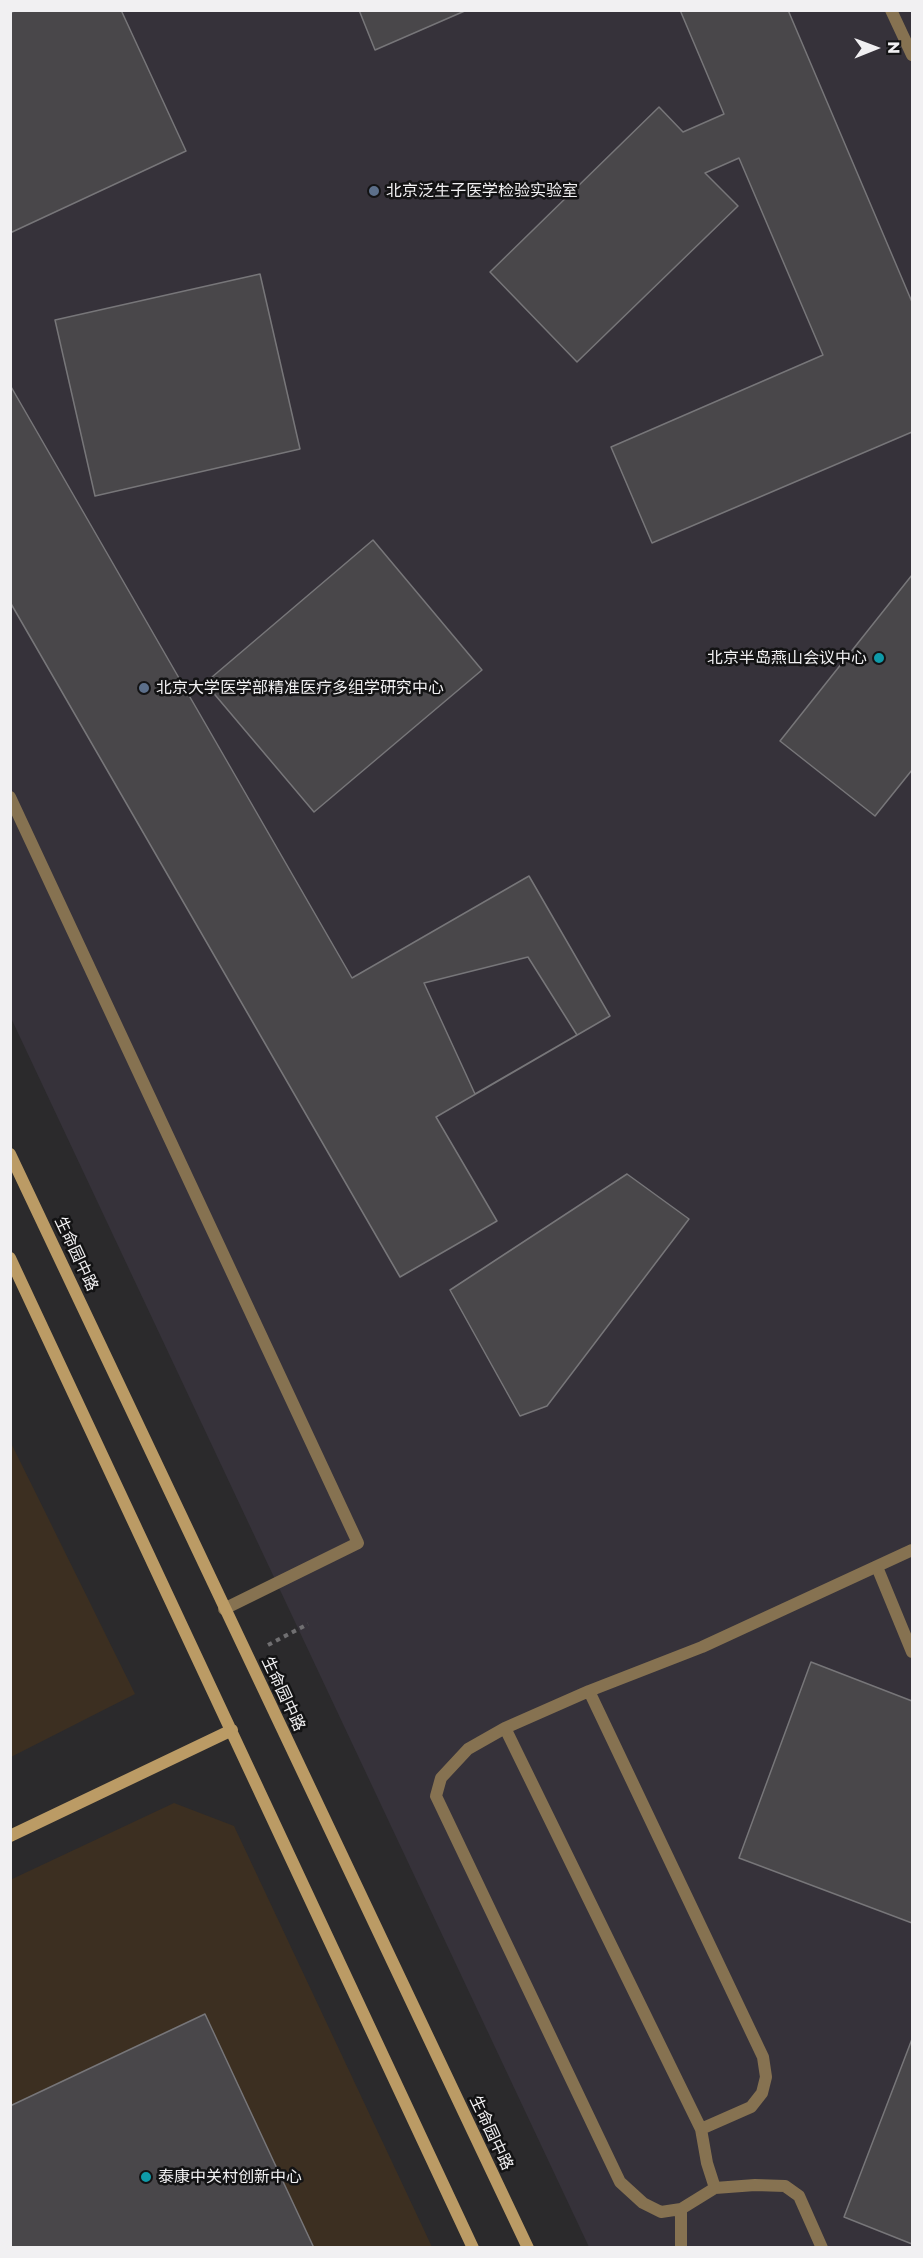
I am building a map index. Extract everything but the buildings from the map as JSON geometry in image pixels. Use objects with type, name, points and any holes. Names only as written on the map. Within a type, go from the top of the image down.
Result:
[{"type":"street","points":[[891,10],[912,55]]},
{"type":"street","points":[[10,797],[358,1544],[224,1609]]},
{"type":"street","name":"生命园中路","points":[[10,1154],[528,2247]]},
{"type":"street","points":[[10,1258],[473,2247]]},
{"type":"street","points":[[822,2247],[799,2196],[784,2186],[755,2185],[716,2188],[681,2209],[661,2212],[643,2203],[620,2182],[436,1796],[441,1778],[468,1749],[505,1728],[589,1691],[702,1647],[912,1550]]},
{"type":"street","points":[[877,1567],[912,1652]]},
{"type":"street","points":[[589,1691],[764,2057],[766,2077],[762,2093],[751,2107],[701,2129]]},
{"type":"street","points":[[505,1728],[701,2129],[707,2163],[716,2188]]},
{"type":"street","points":[[10,1836],[232,1730]]},
{"type":"street","points":[[681,2209],[681,2247]]},
{"type":"path","points":[[246,1656],[308,1624]]},
{"type":"shaded area","points":[[10,11],[912,11],[912,2247],[589,2247],[11,1018]]},
{"type":"shaded area","points":[[10,1441],[135,1694],[11,1757],[10,1757]]},
{"type":"shaded area","name":"泰康中关村创新中心","points":[[174,1803],[234,1826],[432,2247],[11,2247],[10,1880]]},
{"type":"place","name":"北京泛生子医学检验实验室","points":[[374,191]]},
{"type":"place","name":"北京半岛燕山会议中心","points":[[879,658]]},
{"type":"place","name":"北京大学医学部精准医疗多组学研究中心","points":[[144,688]]},
{"type":"place","name":"泰康中关村创新中心","points":[[146,2177]]}]
